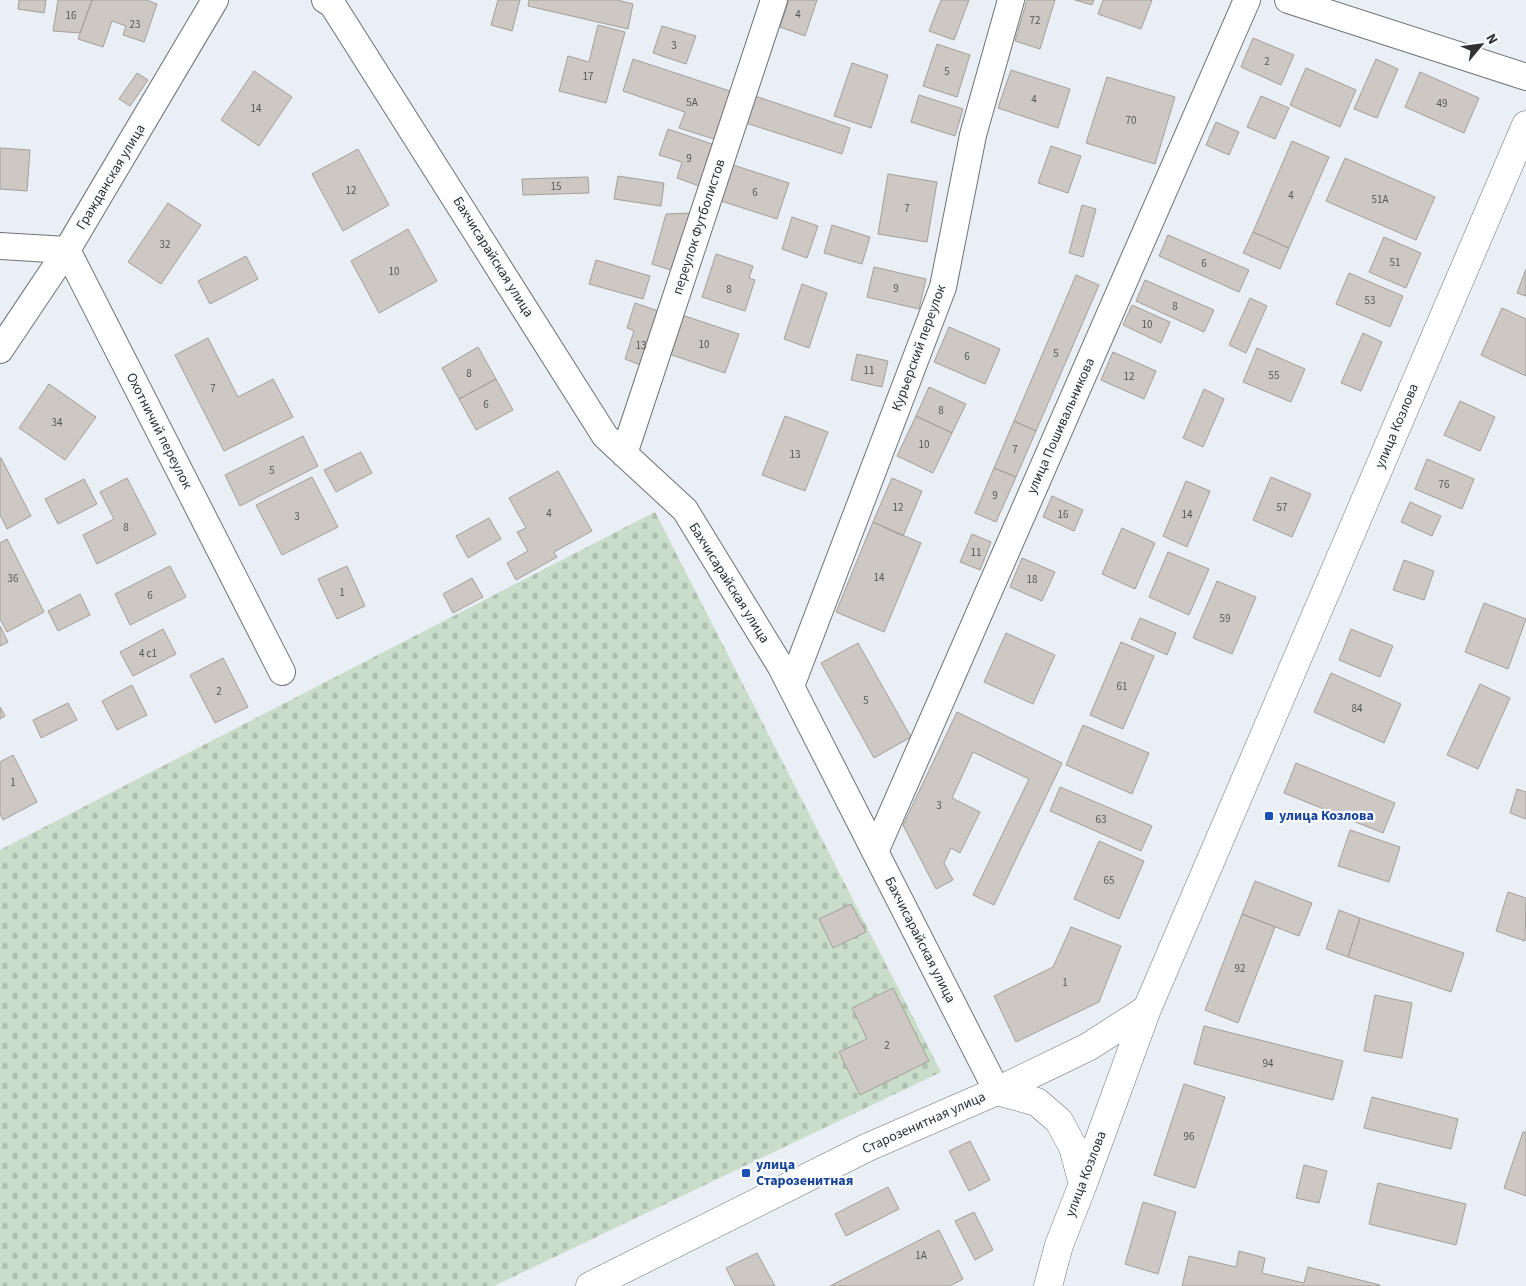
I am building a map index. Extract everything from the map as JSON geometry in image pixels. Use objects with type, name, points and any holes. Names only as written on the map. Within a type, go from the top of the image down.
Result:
[{"type":"main road","name":"улица Козлова","points":[[1048,1286],[1058,1246],[1083,1184],[1147,1009],[1526,124]]},
{"type":"main road","name":"Старозенитная улица","points":[[590,1286],[866,1148],[997,1091],[1088,1047],[1147,1009]]},
{"type":"main road","points":[[997,1091],[1037,1102],[1059,1121],[1073,1146],[1083,1184]]},
{"type":"street","name":"Гражданская улица","points":[[0,350],[67,250],[215,0]]},
{"type":"street","name":"Бахчисарайская улица","points":[[325,0],[332,4],[605,436],[684,510],[781,667],[997,1091]]},
{"type":"street","name":"переулок Футболистов","points":[[624,454],[774,0]]},
{"type":"street","name":"Курьерский переулок","points":[[791,686],[943,287],[973,134],[1011,0]]},
{"type":"street","name":"улица Пошивальникова","points":[[875,852],[1247,0]]},
{"type":"street","points":[[1288,0],[1526,77]]},
{"type":"street","points":[[0,246],[67,250]]},
{"type":"street","name":"Охотничий переулок","points":[[67,250],[282,672]]},
{"type":"green space","points":[[655,512],[941,1072],[494,1286],[0,1286],[0,850]]},
{"type":"building","points":[[19,0],[46,0],[44,13],[18,9]]},
{"type":"building","points":[[58,0],[92,0],[80,33],[53,31]]},
{"type":"building","points":[[92,0],[147,0],[157,4],[144,42],[123,35],[126,26],[112,21],[103,47],[78,39]]},
{"type":"building","points":[[498,0],[520,0],[512,31],[491,25]]},
{"type":"building","points":[[529,0],[617,0],[633,4],[628,29],[528,6]]},
{"type":"building","points":[[789,0],[817,0],[805,36],[780,27]]},
{"type":"building","points":[[941,0],[969,0],[954,40],[929,31]]},
{"type":"building","points":[[1027,0],[1055,0],[1040,49],[1015,41]]},
{"type":"building","points":[[1075,0],[1094,0],[1092,5]]},
{"type":"building","points":[[1103,0],[1152,0],[1141,29],[1098,14]]},
{"type":"building","points":[[598,25],[625,32],[606,103],[559,91],[568,56],[589,62]]},
{"type":"building","points":[[662,26],[696,36],[686,64],[653,53]]},
{"type":"building","points":[[1253,38],[1294,55],[1281,85],[1241,67]]},
{"type":"building","points":[[937,44],[970,55],[957,97],[923,86]]},
{"type":"building","points":[[633,59],[733,92],[717,140],[679,128],[685,112],[623,91]]},
{"type":"building","points":[[1376,59],[1398,69],[1377,118],[1354,109]]},
{"type":"building","points":[[852,63],[888,75],[871,128],[834,116]]},
{"type":"building","points":[[1306,68],[1356,90],[1340,127],[1290,105]]},
{"type":"building","points":[[1011,70],[1070,89],[1058,128],[998,108]]},
{"type":"building","points":[[254,71],[292,97],[259,146],[221,120]]},
{"type":"building","points":[[1420,72],[1479,98],[1464,133],[1405,107]]},
{"type":"building","points":[[137,73],[148,80],[130,106],[119,99]]},
{"type":"building","points":[[1107,77],[1175,97],[1155,164],[1086,143]]},
{"type":"building","points":[[919,95],[963,109],[955,136],[911,122]]},
{"type":"building","points":[[755,96],[850,128],[842,154],[746,123]]},
{"type":"building","points":[[1261,96],[1289,108],[1275,139],[1247,127]]},
{"type":"building","points":[[1216,122],[1239,132],[1229,155],[1206,145]]},
{"type":"building","points":[[668,129],[712,144],[699,186],[677,178],[682,162],[659,155]]},
{"type":"building","points":[[1292,141],[1329,157],[1289,248],[1253,232]]},
{"type":"building","points":[[1051,146],[1081,156],[1068,193],[1038,183]]},
{"type":"building","points":[[0,148],[30,150],[27,191],[0,189]]},
{"type":"building","points":[[358,149],[389,205],[343,231],[312,174]]},
{"type":"building","points":[[1345,158],[1435,197],[1416,240],[1326,201]]},
{"type":"building","points":[[733,165],[789,183],[777,219],[721,201]]},
{"type":"building","points":[[888,174],[937,182],[927,242],[878,234]]},
{"type":"building","points":[[618,176],[664,183],[661,206],[614,199]]},
{"type":"building","points":[[588,177],[589,193],[523,195],[522,179]]},
{"type":"building","points":[[168,203],[201,225],[161,284],[128,262]]},
{"type":"building","points":[[1082,205],[1096,209],[1083,257],[1069,253]]},
{"type":"building","points":[[695,213],[677,272],[652,264],[666,214]]},
{"type":"building","points":[[792,217],[818,226],[807,258],[782,249]]},
{"type":"building","points":[[832,225],[870,237],[862,264],[824,253]]},
{"type":"building","points":[[408,229],[437,281],[379,313],[351,261]]},
{"type":"building","points":[[1253,232],[1289,248],[1280,269],[1243,253]]},
{"type":"building","points":[[1168,235],[1249,270],[1239,292],[1159,256]]},
{"type":"building","points":[[1384,237],[1421,253],[1406,288],[1369,272]]},
{"type":"building","points":[[716,254],[753,266],[749,278],[755,280],[745,311],[702,297]]},
{"type":"building","points":[[246,256],[258,279],[210,304],[198,281]]},
{"type":"building","points":[[596,260],[650,276],[643,299],[589,284]]},
{"type":"building","points":[[874,267],[926,279],[919,309],[867,297]]},
{"type":"building","points":[[1526,269],[1526,296],[1517,293]]},
{"type":"building","points":[[1349,273],[1403,296],[1390,327],[1336,304]]},
{"type":"building","points":[[1076,275],[1099,285],[1036,431],[1014,421]]},
{"type":"building","points":[[1145,280],[1214,310],[1204,332],[1136,301]]},
{"type":"building","points":[[802,284],[827,293],[809,348],[784,339]]},
{"type":"building","points":[[1250,298],[1267,306],[1246,353],[1229,345]]},
{"type":"building","points":[[635,303],[664,313],[645,367],[625,359],[634,331],[627,328]]},
{"type":"building","points":[[1132,305],[1170,322],[1161,343],[1123,325]]},
{"type":"building","points":[[1502,308],[1526,319],[1526,376],[1481,355]]},
{"type":"building","points":[[682,315],[739,334],[725,373],[669,354]]},
{"type":"building","points":[[949,327],[1000,349],[985,384],[934,362]]},
{"type":"building","points":[[1363,333],[1382,342],[1361,391],[1341,383]]},
{"type":"building","points":[[208,338],[238,397],[273,379],[293,417],[224,451],[175,355]]},
{"type":"building","points":[[478,347],[496,379],[459,399],[442,368]]},
{"type":"building","points":[[1257,348],[1305,369],[1291,402],[1243,382]]},
{"type":"building","points":[[1113,352],[1156,371],[1144,399],[1101,380]]},
{"type":"building","points":[[857,354],[888,361],[882,387],[851,380]]},
{"type":"building","points":[[496,379],[513,410],[476,430],[459,399]]},
{"type":"building","points":[[49,384],[96,417],[65,460],[19,428]]},
{"type":"building","points":[[929,387],[966,404],[952,433],[916,416]]},
{"type":"building","points":[[1204,389],[1224,399],[1203,447],[1183,438]]},
{"type":"building","points":[[1460,401],[1495,417],[1480,451],[1444,435]]},
{"type":"building","points":[[785,416],[828,432],[805,491],[762,475]]},
{"type":"building","points":[[916,416],[952,433],[933,473],[897,456]]},
{"type":"building","points":[[1014,421],[1036,431],[1016,477],[994,468]]},
{"type":"building","points":[[303,436],[318,466],[240,506],[225,475]]},
{"type":"building","points":[[361,452],[372,473],[336,492],[324,470]]},
{"type":"building","points":[[0,458],[31,516],[7,529],[0,515]]},
{"type":"building","points":[[1427,459],[1474,479],[1462,509],[1415,489]]},
{"type":"building","points":[[994,468],[1016,477],[996,522],[975,513]]},
{"type":"building","points":[[558,471],[592,531],[554,552],[557,557],[516,580],[507,563],[528,551],[517,532],[526,528],[509,498]]},
{"type":"building","points":[[312,477],[338,527],[282,555],[256,505]]},
{"type":"building","points":[[1271,477],[1311,494],[1292,537],[1253,520]]},
{"type":"building","points":[[127,478],[156,534],[97,564],[83,535],[114,519],[100,492]]},
{"type":"building","points":[[892,478],[922,491],[903,536],[873,522]]},
{"type":"building","points":[[84,479],[97,504],[58,524],[45,499]]},
{"type":"building","points":[[1186,481],[1210,491],[1187,547],[1163,536]]},
{"type":"building","points":[[1052,496],[1083,510],[1074,531],[1043,517]]},
{"type":"building","points":[[1410,502],[1441,516],[1432,536],[1401,522]]},
{"type":"building","points":[[489,518],[501,539],[468,558],[456,536]]},
{"type":"building","points":[[873,522],[921,543],[884,632],[836,612]]},
{"type":"building","points":[[1122,528],[1155,543],[1135,589],[1102,574]]},
{"type":"building","points":[[972,534],[991,542],[980,570],[960,562]]},
{"type":"building","points":[[7,539],[44,612],[7,632],[0,619],[0,543]]},
{"type":"building","points":[[1168,552],[1209,569],[1189,615],[1149,597]]},
{"type":"building","points":[[1022,558],[1055,572],[1042,601],[1010,587]]},
{"type":"building","points":[[1404,560],[1434,571],[1424,600],[1393,590]]},
{"type":"building","points":[[170,566],[186,597],[130,625],[115,594]]},
{"type":"building","points":[[347,566],[365,606],[337,619],[318,579]]},
{"type":"building","points":[[472,578],[483,597],[453,613],[443,594]]},
{"type":"building","points":[[1217,581],[1256,597],[1232,654],[1193,638]]},
{"type":"building","points":[[80,594],[90,615],[58,631],[48,611]]},
{"type":"building","points":[[1484,603],[1526,619],[1508,669],[1465,652]]},
{"type":"building","points":[[1140,618],[1176,633],[1167,655],[1131,639]]},
{"type":"building","points":[[0,626],[8,642],[0,646]]},
{"type":"building","points":[[163,629],[176,654],[133,676],[120,652]]},
{"type":"building","points":[[1351,629],[1393,646],[1380,677],[1339,660]]},
{"type":"building","points":[[1006,633],[1055,655],[1033,704],[984,682]]},
{"type":"building","points":[[1121,642],[1154,656],[1123,729],[1090,715]]},
{"type":"building","points":[[858,643],[911,737],[874,758],[821,663]]},
{"type":"building","points":[[223,658],[248,707],[215,723],[190,675]]},
{"type":"building","points":[[1331,673],[1401,704],[1384,743],[1314,712]]},
{"type":"building","points":[[1480,684],[1510,698],[1478,769],[1447,755]]},
{"type":"building","points":[[132,685],[147,715],[117,730],[102,701]]},
{"type":"building","points":[[68,703],[77,720],[41,738],[33,720]]},
{"type":"building","points":[[0,707],[5,716],[0,719]]},
{"type":"building","points":[[957,712],[1062,763],[994,905],[973,895],[1029,779],[973,752],[952,798],[980,812],[960,853],[951,848],[944,863],[953,880],[936,889],[903,825]]},
{"type":"building","points":[[1083,725],[1149,753],[1132,794],[1066,765]]},
{"type":"building","points":[[13,755],[37,802],[3,820],[0,814],[0,762]]},
{"type":"building","points":[[1296,763],[1395,803],[1383,833],[1284,793]]},
{"type":"building","points":[[1060,787],[1152,826],[1141,851],[1050,811]]},
{"type":"building","points":[[1517,789],[1526,792],[1526,819],[1510,813]]},
{"type":"building","points":[[1350,830],[1400,847],[1389,882],[1338,866]]},
{"type":"building","points":[[1099,841],[1144,861],[1119,919],[1074,899]]},
{"type":"building","points":[[1255,881],[1312,903],[1299,936],[1242,914]]},
{"type":"building","points":[[1508,892],[1526,898],[1525,941],[1496,931]]},
{"type":"building","points":[[851,904],[866,932],[833,948],[819,919]]},
{"type":"building","points":[[1339,910],[1360,918],[1348,957],[1326,949]]},
{"type":"building","points":[[1242,914],[1275,927],[1238,1023],[1205,1010]]},
{"type":"building","points":[[1360,918],[1464,953],[1451,992],[1348,957]]},
{"type":"building","points":[[1071,927],[1121,946],[1099,1002],[1016,1042],[994,996],[1053,967]]},
{"type":"building","points":[[893,988],[929,1061],[860,1095],[839,1052],[867,1039],[852,1008]]},
{"type":"building","points":[[1375,995],[1412,1003],[1402,1058],[1364,1051]]},
{"type":"building","points":[[1204,1026],[1343,1061],[1333,1100],[1194,1064]]},
{"type":"building","points":[[1184,1084],[1225,1097],[1195,1188],[1154,1175]]},
{"type":"building","points":[[1372,1097],[1458,1119],[1451,1149],[1364,1128]]},
{"type":"building","points":[[1523,1132],[1526,1132],[1526,1196],[1504,1188]]},
{"type":"building","points":[[970,1141],[990,1180],[969,1191],[949,1151]]},
{"type":"building","points":[[1304,1165],[1327,1171],[1319,1203],[1296,1198]]},
{"type":"building","points":[[1378,1183],[1466,1204],[1456,1245],[1369,1224]]},
{"type":"building","points":[[888,1187],[899,1209],[846,1236],[835,1214]]},
{"type":"building","points":[[1143,1202],[1176,1212],[1158,1274],[1125,1264]]},
{"type":"building","points":[[974,1212],[993,1250],[975,1260],[955,1221]]},
{"type":"building","points":[[939,1230],[963,1279],[950,1286],[830,1286]]},
{"type":"building","points":[[1239,1251],[1265,1258],[1262,1273],[1304,1283],[1308,1267],[1380,1286],[1182,1286],[1189,1256],[1236,1267]]},
{"type":"building","points":[[757,1253],[775,1286],[735,1286],[726,1268]]},
{"type":"place","name":"улица Козлова","points":[[1269,816]]},
{"type":"place","name":"улица Старозенитная","points":[[746,1173]]}]
